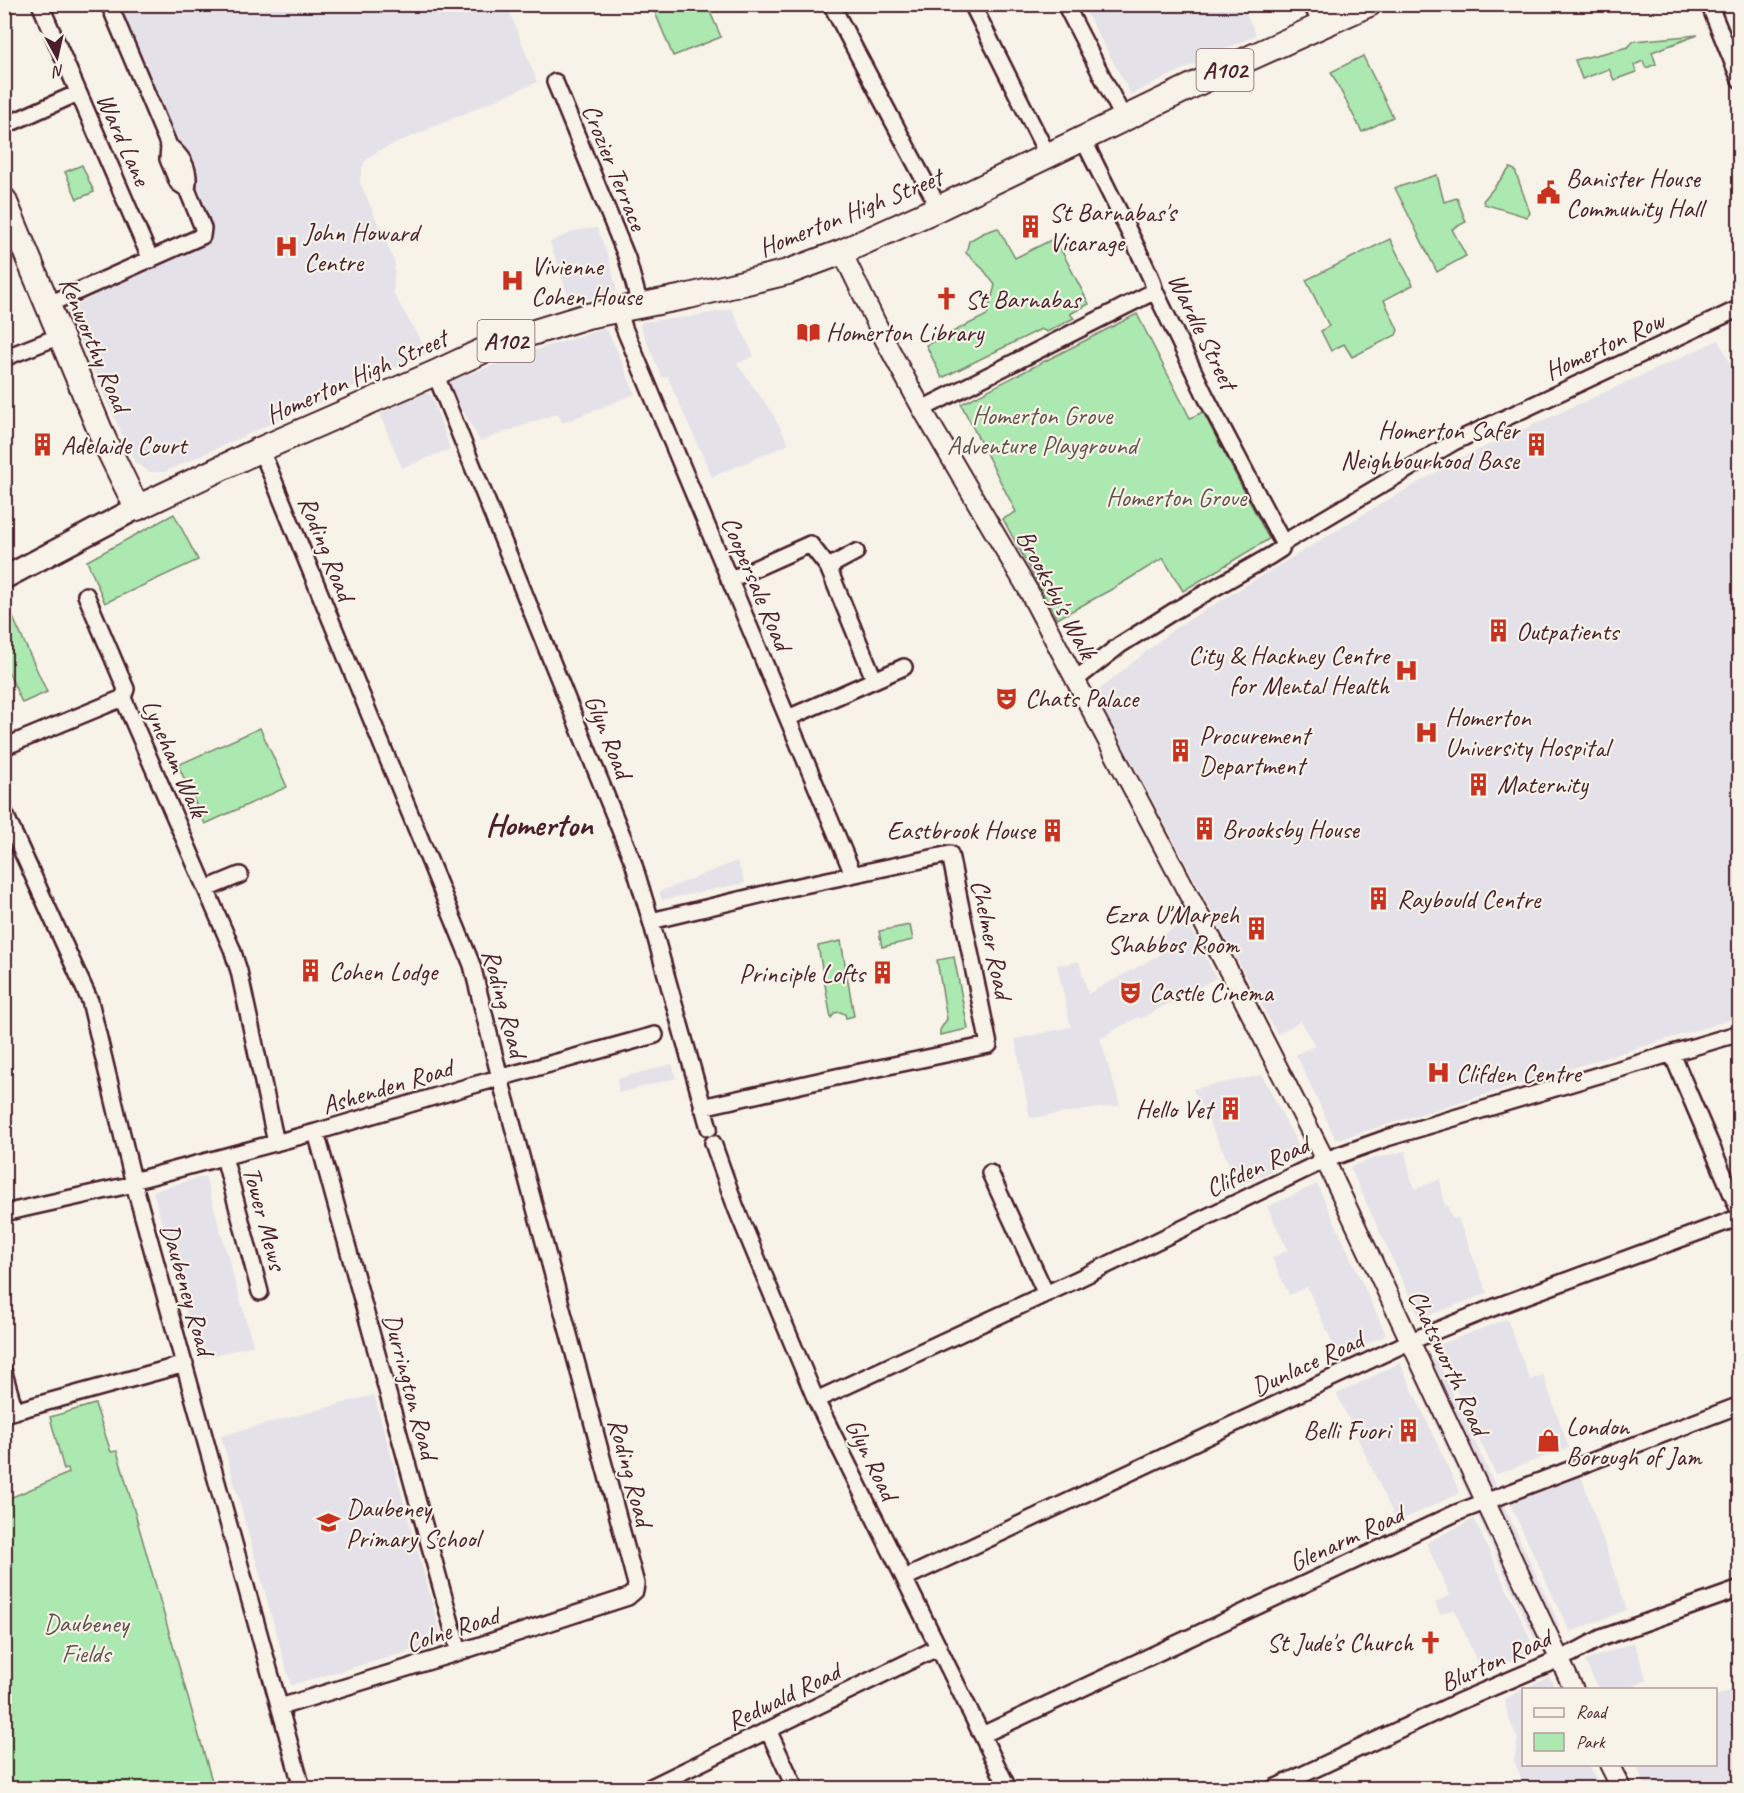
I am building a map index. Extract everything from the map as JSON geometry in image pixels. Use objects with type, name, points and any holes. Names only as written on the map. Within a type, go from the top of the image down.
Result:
[{"type":"highway","name":"Homerton High Street","points":[[137,508],[259,450],[502,342],[586,316],[753,282],[842,252],[939,208],[1252,57],[1317,15],[1369,4]]},
{"type":"highway","name":"Kenworthy Road","points":[[4,200],[104,440],[137,508]]},
{"type":"main road","points":[[4,578],[137,508]]},
{"type":"street","name":"Ward Lane","points":[[40,4],[151,260],[202,236],[203,228],[187,189],[189,177],[179,154],[168,146],[109,4]]},
{"type":"street","points":[[831,4],[939,208]]},
{"type":"street","points":[[972,4],[1048,156]]},
{"type":"street","points":[[1065,4],[1124,119]]},
{"type":"street","points":[[1709,4],[1740,80]]},
{"type":"street","name":"Crozier Terrace","points":[[555,82],[627,258],[629,307]]},
{"type":"street","points":[[4,126],[78,93]]},
{"type":"street","name":"Wardle Street","points":[[1083,139],[1141,256],[1155,291],[1206,397],[1283,543]]},
{"type":"street","name":"Brooksby's Walk","points":[[842,252],[922,409],[1018,571],[1273,1059]]},
{"type":"street","points":[[47,305],[151,260]]},
{"type":"street","points":[[922,409],[1155,291]]},
{"type":"street","name":"Coopersale Road","points":[[629,307],[623,327],[853,874]]},
{"type":"street","name":"Homerton Row","points":[[1283,543],[1428,456],[1489,425],[1740,308]]},
{"type":"street","points":[[4,358],[60,336]]},
{"type":"street","name":"Glyn Road","points":[[435,373],[633,862],[702,1107],[736,1208],[816,1400],[1008,1788]]},
{"type":"street","name":"Roding Road","points":[[259,450],[267,464],[472,965],[500,1078],[636,1584],[635,1591]]},
{"type":"street","points":[[1075,680],[1120,645],[1281,549],[1283,543]]},
{"type":"street","points":[[729,580],[810,544],[828,567],[874,679]]},
{"type":"street","points":[[828,567],[856,552]]},
{"type":"street","points":[[86,595],[126,689],[123,698]]},
{"type":"street","points":[[788,718],[904,667]]},
{"type":"street","name":"Lyneham Walk","points":[[4,747],[123,698],[232,949],[239,971],[276,1143]]},
{"type":"street","name":"Daubeney Road","points":[[4,812],[90,1001],[133,1182],[302,1788]]},
{"type":"street","name":"Chelmer Road","points":[[651,921],[950,854],[989,1045],[702,1107]]},
{"type":"street","points":[[206,889],[240,875]]},
{"type":"street","name":"Clifden Road","points":[[816,1400],[1046,1294],[1325,1160],[1409,1132],[1740,1033]]},
{"type":"street","name":"Ashenden Road","points":[[4,1213],[133,1182],[276,1143],[655,1035]]},
{"type":"street","points":[[1672,1054],[1740,1215]]},
{"type":"street","name":"Chatsworth Road","points":[[1273,1059],[1325,1160],[1574,1688]]},
{"type":"street","name":"Durrington Road","points":[[316,1132],[459,1652]]},
{"type":"street","name":"Tower Mews","points":[[224,1156],[260,1292]]},
{"type":"street","points":[[990,1173],[1046,1294]]},
{"type":"street","name":"Dunlace Road","points":[[905,1578],[1411,1341],[1740,1215]]},
{"type":"street","points":[[4,1373],[10,1413],[185,1364]]},
{"type":"street","name":"Glenarm Road","points":[[982,1735],[1485,1501],[1740,1405]]},
{"type":"street","name":"Blurton Road","points":[[1275,1788],[1600,1638],[1740,1589]]},
{"type":"street","name":"Colne Road","points":[[280,1707],[628,1597],[635,1591]]},
{"type":"street","name":"Redwald Road","points":[[649,1788],[939,1647]]},
{"type":"street","points":[[768,1730],[795,1788]]},
{"type":"street","points":[[1610,1766],[1621,1788]]},
{"type":"shaded area","name":"John Howard Centre","points":[[104,5],[507,5],[537,82],[378,151],[365,161],[361,172],[360,182],[395,263],[393,293],[428,353],[164,472],[150,472],[135,463],[66,311],[212,232]]},
{"type":"shaded area","points":[[1082,5],[1242,5],[1256,35],[1131,94]]},
{"type":"shaded area","points":[[597,228],[609,259],[617,291],[571,304],[550,242],[578,230]]},
{"type":"shaded area","points":[[732,309],[754,356],[737,364],[771,411],[789,444],[712,477],[668,378],[671,376],[662,377],[640,326],[642,322]]},
{"type":"shaded area","points":[[604,329],[616,348],[635,394],[562,423],[558,413],[480,441],[447,382],[535,350]]},
{"type":"shaded area","name":"Homerton University Hospital","points":[[1719,340],[1740,384],[1739,1017],[1336,1140],[1296,1054],[1315,1046],[1301,1021],[1277,1034],[1101,704],[1098,691],[1174,629],[1372,509],[1465,456]]},
{"type":"shaded area","points":[[424,392],[431,395],[450,449],[402,468],[380,414]]},
{"type":"shaded area","points":[[737,861],[745,883],[662,900],[659,892]]},
{"type":"shaded area","points":[[1187,921],[1216,978],[1100,1038],[1120,1105],[1030,1118],[1015,1039],[1071,1027],[1057,965],[1079,962],[1088,994],[1161,954],[1153,940]]},
{"type":"shaded area","points":[[672,1064],[676,1078],[619,1093],[617,1079]]},
{"type":"shaded area","points":[[1262,1075],[1303,1155],[1240,1186],[1193,1089]]},
{"type":"shaded area","points":[[1405,1151],[1411,1179],[1416,1189],[1440,1179],[1445,1207],[1448,1206],[1452,1219],[1458,1218],[1487,1293],[1420,1319],[1350,1167]]},
{"type":"shaded area","points":[[205,1176],[253,1345],[199,1359],[153,1191]]},
{"type":"shaded area","points":[[1317,1184],[1386,1335],[1339,1357],[1307,1287],[1289,1295],[1272,1258],[1288,1250],[1267,1207]]},
{"type":"shaded area","points":[[1507,1319],[1530,1380],[1543,1375],[1569,1448],[1497,1474],[1436,1346]]},
{"type":"shaded area","points":[[1436,1358],[1560,1626],[1534,1638],[1410,1369]]},
{"type":"shaded area","points":[[1400,1363],[1460,1493],[1397,1522],[1337,1394]]},
{"type":"shaded area","name":"Daubeney Primary School","points":[[374,1395],[443,1642],[291,1685],[221,1436]]},
{"type":"shaded area","points":[[1581,1476],[1627,1610],[1570,1632],[1510,1504]]},
{"type":"shaded area","points":[[1474,1519],[1535,1649],[1482,1673],[1454,1609],[1440,1614],[1435,1603],[1450,1595],[1426,1543]]},
{"type":"shaded area","points":[[1634,1642],[1647,1680],[1630,1688],[1598,1688],[1585,1661]]},
{"type":"shaded area","points":[[1549,1676],[1555,1688],[1526,1688]]},
{"type":"shaded area","points":[[1739,1687],[1739,1788],[1647,1788],[1636,1766],[1717,1766],[1717,1696]]},
{"type":"shaded area","points":[[1522,1690],[1522,1766],[1589,1766],[1600,1788],[1520,1788],[1517,1783],[1522,1780],[1514,1760],[1518,1739],[1508,1717],[1505,1699]]},
{"type":"green space","points":[[652,5],[707,5],[721,37],[673,56]]},
{"type":"green space","points":[[1698,35],[1652,52],[1656,64],[1646,68],[1643,61],[1634,65],[1636,72],[1614,80],[1609,69],[1582,79],[1575,60],[1628,47],[1634,41]]},
{"type":"green space","points":[[1363,56],[1393,117],[1362,132],[1331,72]]},
{"type":"green space","points":[[82,165],[94,192],[77,199],[65,172]]},
{"type":"green space","points":[[1510,168],[1515,170],[1530,213],[1527,217],[1484,204],[1483,201]]},
{"type":"green space","points":[[1437,175],[1444,202],[1457,198],[1466,222],[1452,229],[1466,256],[1437,272],[1395,188]]},
{"type":"green space","points":[[998,228],[1015,258],[1055,238],[1089,304],[1070,314],[1074,318],[1047,332],[1041,329],[942,378],[926,345],[987,315],[995,285],[983,269],[966,253],[969,241]]},
{"type":"green space","points":[[1390,239],[1413,285],[1384,300],[1398,330],[1396,335],[1352,357],[1344,344],[1331,351],[1321,331],[1329,326],[1306,280]]},
{"type":"green space","points":[[1137,314],[1190,418],[1203,412],[1269,539],[1183,591],[1163,558],[1057,619],[1003,519],[1016,512],[961,404]]},
{"type":"green space","points":[[174,514],[198,560],[105,603],[87,561]]},
{"type":"green space","points":[[10,611],[47,692],[22,703],[5,664],[5,613]]},
{"type":"green space","points":[[260,728],[287,787],[205,824],[178,765]]},
{"type":"green space","points":[[910,925],[913,940],[882,947],[879,931]]},
{"type":"green space","points":[[841,941],[854,1016],[846,1018],[845,1014],[840,1012],[835,1013],[831,1018],[818,946]]},
{"type":"green space","points":[[954,957],[968,1029],[940,1035],[940,1030],[947,1019],[937,960]]},
{"type":"green space","name":"Daubeney Fields","points":[[95,1404],[111,1452],[117,1451],[214,1788],[5,1788],[5,1500],[69,1473],[68,1468],[64,1470],[50,1417]]},
{"type":"place","name":"Banister House Community Hall","points":[[1548,193]]},
{"type":"place","name":"St Barnabas's Vicarage","points":[[1031,227]]},
{"type":"place","name":"John Howard Centre","points":[[286,247]]},
{"type":"place","name":"Vivienne Cohen House","points":[[513,281]]},
{"type":"place","name":"St Barnabas","points":[[947,299]]},
{"type":"place","name":"Homerton Library","points":[[808,332]]},
{"type":"place","name":"Adelaide Court","points":[[43,445]]},
{"type":"place","name":"Homerton Safer Neighbourhood Base","points":[[1537,445]]},
{"type":"place","name":"Outpatients","points":[[1498,631]]},
{"type":"place","name":"City & Hackney Centre for Mental Health","points":[[1407,670]]},
{"type":"place","name":"Chats Palace","points":[[1007,698]]},
{"type":"place","name":"Homerton University Hospital","points":[[1427,732]]},
{"type":"place","name":"Procurement Department","points":[[1181,750]]},
{"type":"place","name":"Maternity","points":[[1479,784]]},
{"type":"place","name":"Brooksby House","points":[[1204,829]]},
{"type":"place","name":"Eastbrook House","points":[[1053,830]]},
{"type":"place","name":"Raybould Centre","points":[[1379,899]]},
{"type":"place","name":"Ezra U'Marpeh Shabbos Room","points":[[1257,929]]},
{"type":"place","name":"Cohen Lodge","points":[[311,971]]},
{"type":"place","name":"Principle Lofts","points":[[883,973]]},
{"type":"place","name":"Castle Cinema","points":[[1131,992]]},
{"type":"place","name":"Clifden Centre","points":[[1438,1073]]},
{"type":"place","name":"Hello Vet","points":[[1230,1109]]},
{"type":"place","name":"Belli Fuori","points":[[1408,1430]]},
{"type":"place","name":"London Borough of Jam","points":[[1548,1441]]},
{"type":"place","name":"Daubeney Primary School","points":[[328,1523]]},
{"type":"place","name":"St Jude's Church","points":[[1431,1642]]},
{"type":"district","name":"Homerton","points":[[539,824]]},
{"type":"park label","name":"Homerton Grove Adventure Playground","points":[[1042,430]]},
{"type":"park label","name":"Homerton Grove","points":[[1176,497]]}]
